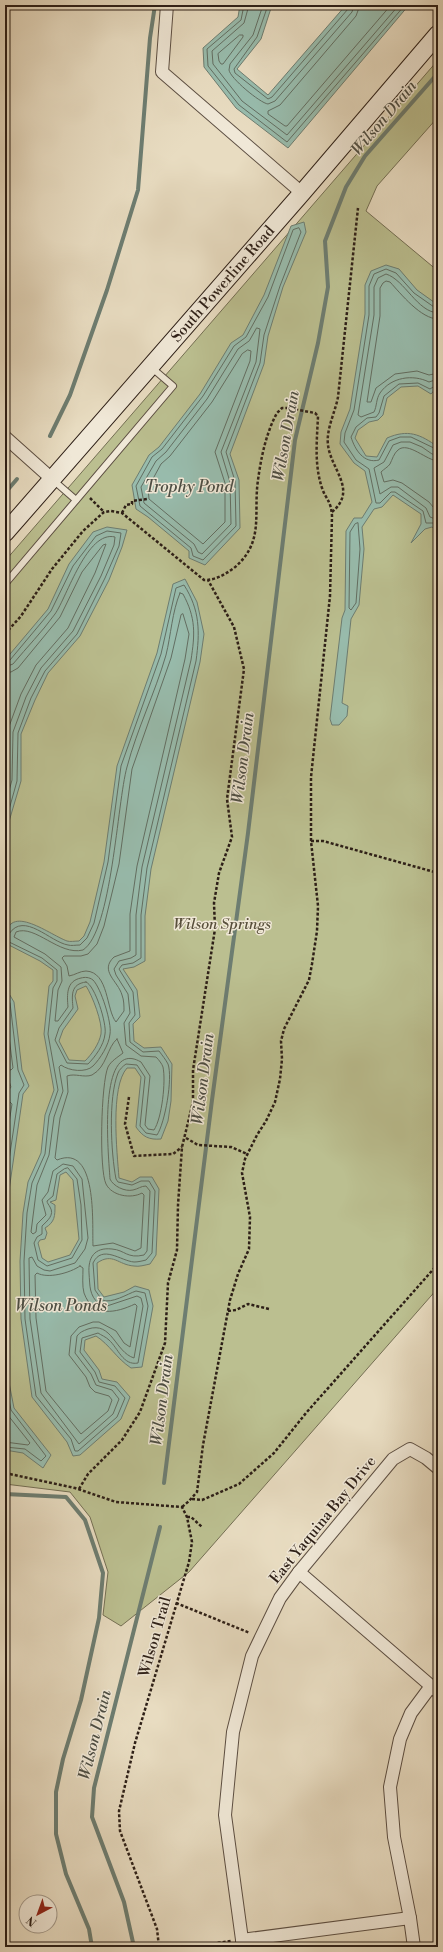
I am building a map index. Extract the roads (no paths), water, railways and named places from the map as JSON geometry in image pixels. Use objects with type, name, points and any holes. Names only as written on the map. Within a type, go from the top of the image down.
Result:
[{"type":"street","points":[[167,5],[162,72],[302,193]]},
{"type":"street","name":"South Powerline Road","points":[[5,533],[302,193],[438,34]]},
{"type":"street","points":[[5,437],[52,479]]},
{"type":"street","name":"East Yaquina Bay Drive","points":[[242,1943],[225,1815],[233,1732],[252,1656],[280,1598],[299,1572],[393,1459],[410,1449],[426,1458],[438,1468]]},
{"type":"street","points":[[299,1572],[434,1689],[411,1713],[400,1739],[390,1787],[394,1837],[410,1918],[414,1947]]},
{"type":"street","points":[[242,1943],[410,1918]]},
{"type":"lane","points":[[5,584],[173,386],[151,367]]},
{"type":"lane","points":[[52,479],[76,500]]},
{"type":"water","points":[[240,5],[272,5],[261,39],[237,69],[268,95],[346,5],[409,5],[288,148],[236,108],[204,67],[203,48],[238,17]]},
{"type":"water","name":"Trophy Pond","points":[[304,222],[306,232],[283,287],[268,336],[264,364],[230,454],[239,480],[240,528],[205,565],[189,558],[189,551],[136,509],[132,485],[149,455],[159,447],[200,394],[231,343],[243,335],[264,295],[291,226]]},
{"type":"water","points":[[386,265],[399,269],[417,290],[438,305],[438,386],[431,394],[418,386],[401,387],[387,398],[383,415],[378,420],[369,422],[358,430],[355,438],[366,456],[377,457],[387,438],[394,435],[408,433],[419,436],[438,447],[438,531],[432,527],[425,529],[411,543],[421,524],[421,514],[393,495],[382,507],[374,509],[362,527],[364,549],[359,605],[351,619],[342,703],[348,706],[347,716],[339,725],[332,725],[330,719],[342,618],[345,610],[346,531],[354,518],[362,518],[372,502],[365,471],[354,463],[340,444],[341,432],[350,409],[365,314],[365,285],[371,271]]},
{"type":"water","points":[[107,527],[127,530],[122,547],[109,580],[80,636],[48,673],[21,734],[21,781],[5,835],[5,660],[48,609],[69,564],[93,532]]},
{"type":"water","name":"Wilson Ponds","points":[[185,579],[197,602],[204,634],[200,662],[151,869],[145,916],[145,961],[134,967],[123,969],[137,990],[140,1017],[133,1024],[134,1041],[144,1048],[161,1047],[172,1064],[171,1101],[168,1121],[161,1139],[150,1138],[141,1133],[136,1127],[141,1077],[135,1068],[127,1068],[122,1077],[116,1104],[119,1178],[132,1182],[140,1177],[152,1177],[159,1189],[156,1255],[150,1264],[140,1266],[128,1265],[112,1259],[103,1260],[97,1263],[98,1289],[104,1297],[124,1292],[135,1286],[149,1290],[153,1306],[142,1367],[131,1368],[96,1336],[85,1340],[84,1350],[99,1370],[102,1379],[117,1382],[130,1397],[121,1419],[80,1455],[73,1456],[67,1442],[32,1397],[21,1319],[20,1261],[23,1213],[28,1182],[41,1153],[45,1115],[54,1090],[44,1034],[49,986],[53,981],[53,970],[40,961],[5,943],[7,930],[12,923],[20,921],[39,927],[68,941],[79,941],[84,936],[90,922],[104,862],[117,766],[157,653],[173,584]],"holes":[[[86,986],[96,1009],[101,1034],[95,1049],[85,1061],[69,1060],[59,1041],[63,1030],[78,1009],[75,996],[77,990]],[[66,1172],[73,1180],[79,1239],[70,1255],[48,1262],[42,1258],[38,1243],[40,1240],[45,1239],[47,1233],[45,1228],[54,1218],[55,1205],[50,1202],[56,1200],[60,1175]]]},
{"type":"water","points":[[5,987],[14,1002],[22,1070],[29,1086],[23,1094],[5,1218],[5,1095],[11,1087],[8,1078],[5,1078]]},
{"type":"water","points":[[5,1362],[14,1408],[51,1455],[43,1468],[23,1453],[5,1450]]},
{"type":"waterway","points":[[50,436],[70,395],[107,290],[138,190],[150,38],[155,5]]},
{"type":"waterway","name":"Wilson Drain","points":[[164,1483],[212,1100],[248,833],[295,440],[318,343],[328,287],[325,241],[346,187],[365,156],[438,73]]},
{"type":"waterway","points":[[5,493],[17,479]]},
{"type":"waterway","points":[[5,1494],[66,1497],[85,1520],[103,1573],[99,1618],[81,1700],[63,1759],[56,1792],[56,1834],[66,1874],[89,1929],[92,1947]]},
{"type":"waterway","name":"Wilson Drain","points":[[134,1947],[124,1902],[92,1817],[94,1788],[160,1527]]},
{"type":"park label","name":"Wilson Springs","points":[[222,924]]}]
